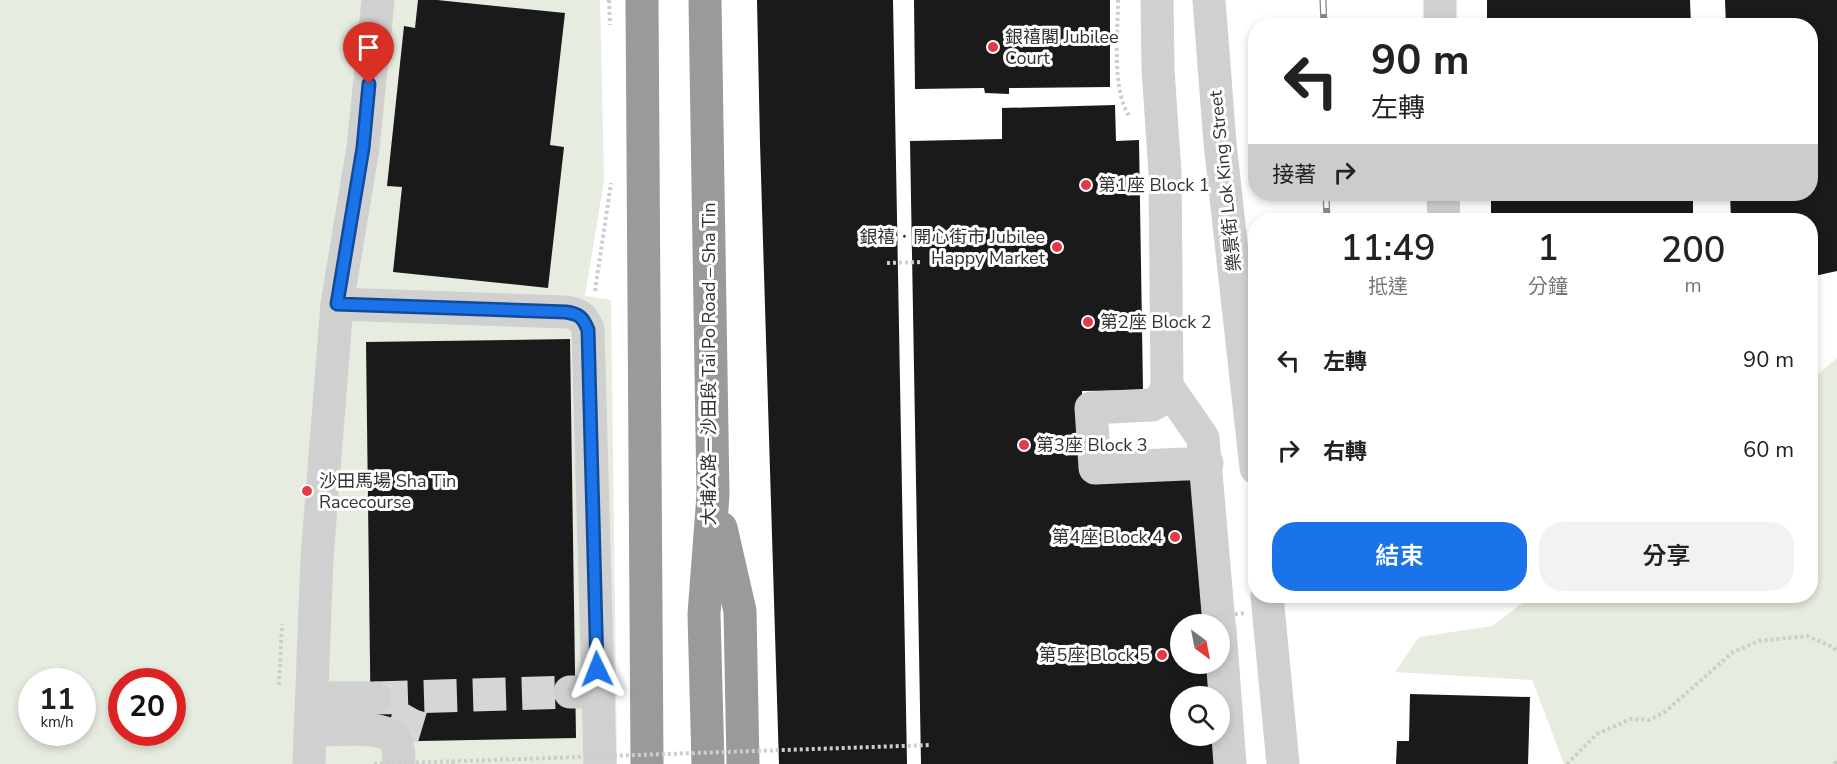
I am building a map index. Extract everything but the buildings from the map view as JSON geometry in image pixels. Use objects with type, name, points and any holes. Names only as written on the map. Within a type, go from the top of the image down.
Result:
[{"type":"highway","points":[[642,0],[647,764]]},
{"type":"highway","name":"大埔公路－沙田段 Tai Po Road – Sha Tin","points":[[705,0],[713,495],[704,614],[708,764]]},
{"type":"highway","points":[[713,495],[740,611],[743,764]]},
{"type":"street","points":[[309,764],[317,558],[337,304],[363,148],[378,0]]},
{"type":"street","points":[[1157,0],[1158,69],[1165,173],[1167,386],[1162,399],[1152,405],[1090,408],[1095,468],[1207,463]]},
{"type":"street","name":"樂景街 Lok King Street","points":[[1209,0],[1220,143],[1248,390]]},
{"type":"street","points":[[1440,0],[1440,18]]},
{"type":"street","points":[[337,304],[566,312],[578,314],[584,319],[588,330],[584,692],[600,764]]},
{"type":"street","points":[[1167,386],[1203,438],[1233,616],[1283,764]]},
{"type":"street","points":[[1230,764],[1233,616]]},
{"type":"street","points":[[312,698],[375,698]]},
{"type":"street","points":[[310,731],[386,732],[394,738],[394,755]]},
{"type":"path","points":[[609,0],[610,34]]},
{"type":"path","points":[[584,319],[591,308],[611,180]]},
{"type":"path","points":[[887,263],[922,262]]},
{"type":"path","points":[[1568,764],[1597,734],[1630,719],[1649,720],[1665,712],[1733,652],[1759,641],[1807,636],[1833,647],[1837,652]]},
{"type":"path","points":[[394,755],[453,763],[931,745]]},
{"type":"path","points":[[1835,764],[1837,758]]},
{"type":"shaded area","name":"沙田馬場 Sha Tin Racecourse","points":[[0,0],[600,0],[604,181],[585,296],[611,300],[617,764],[0,764]]},
{"type":"shaded area","points":[[1837,358],[1837,764],[1564,764],[1532,680],[1395,672],[1419,637],[1492,626],[1523,603],[1818,603],[1818,374]]},
{"type":"tunnel","points":[[375,698],[570,692]]},
{"type":"tunnel","points":[[402,738],[411,708],[417,697]]},
{"type":"railway","points":[[1323,0],[1324,18]]},
{"type":"railway","points":[[1326,201],[1327,213]]},
{"type":"place","name":"銀禧閣 Jubilee Court","points":[[993,47]]},
{"type":"place","name":"第1座 Block 1","points":[[1086,185]]},
{"type":"place","name":"銀禧．開心街市 Jubilee Happy Market","points":[[1057,247]]},
{"type":"place","name":"第2座 Block 2","points":[[1088,322]]},
{"type":"place","name":"第3座 Block 3","points":[[1024,445]]},
{"type":"place","name":"沙田馬場 Sha Tin Racecourse","points":[[307,491]]},
{"type":"place","name":"第4座 Block 4","points":[[1175,537]]},
{"type":"place","name":"第5座 Block 5","points":[[1162,655]]},
{"type":"route","points":[[369,84],[363,148],[337,304],[566,312],[578,314],[584,319],[588,330],[597,669]]}]
